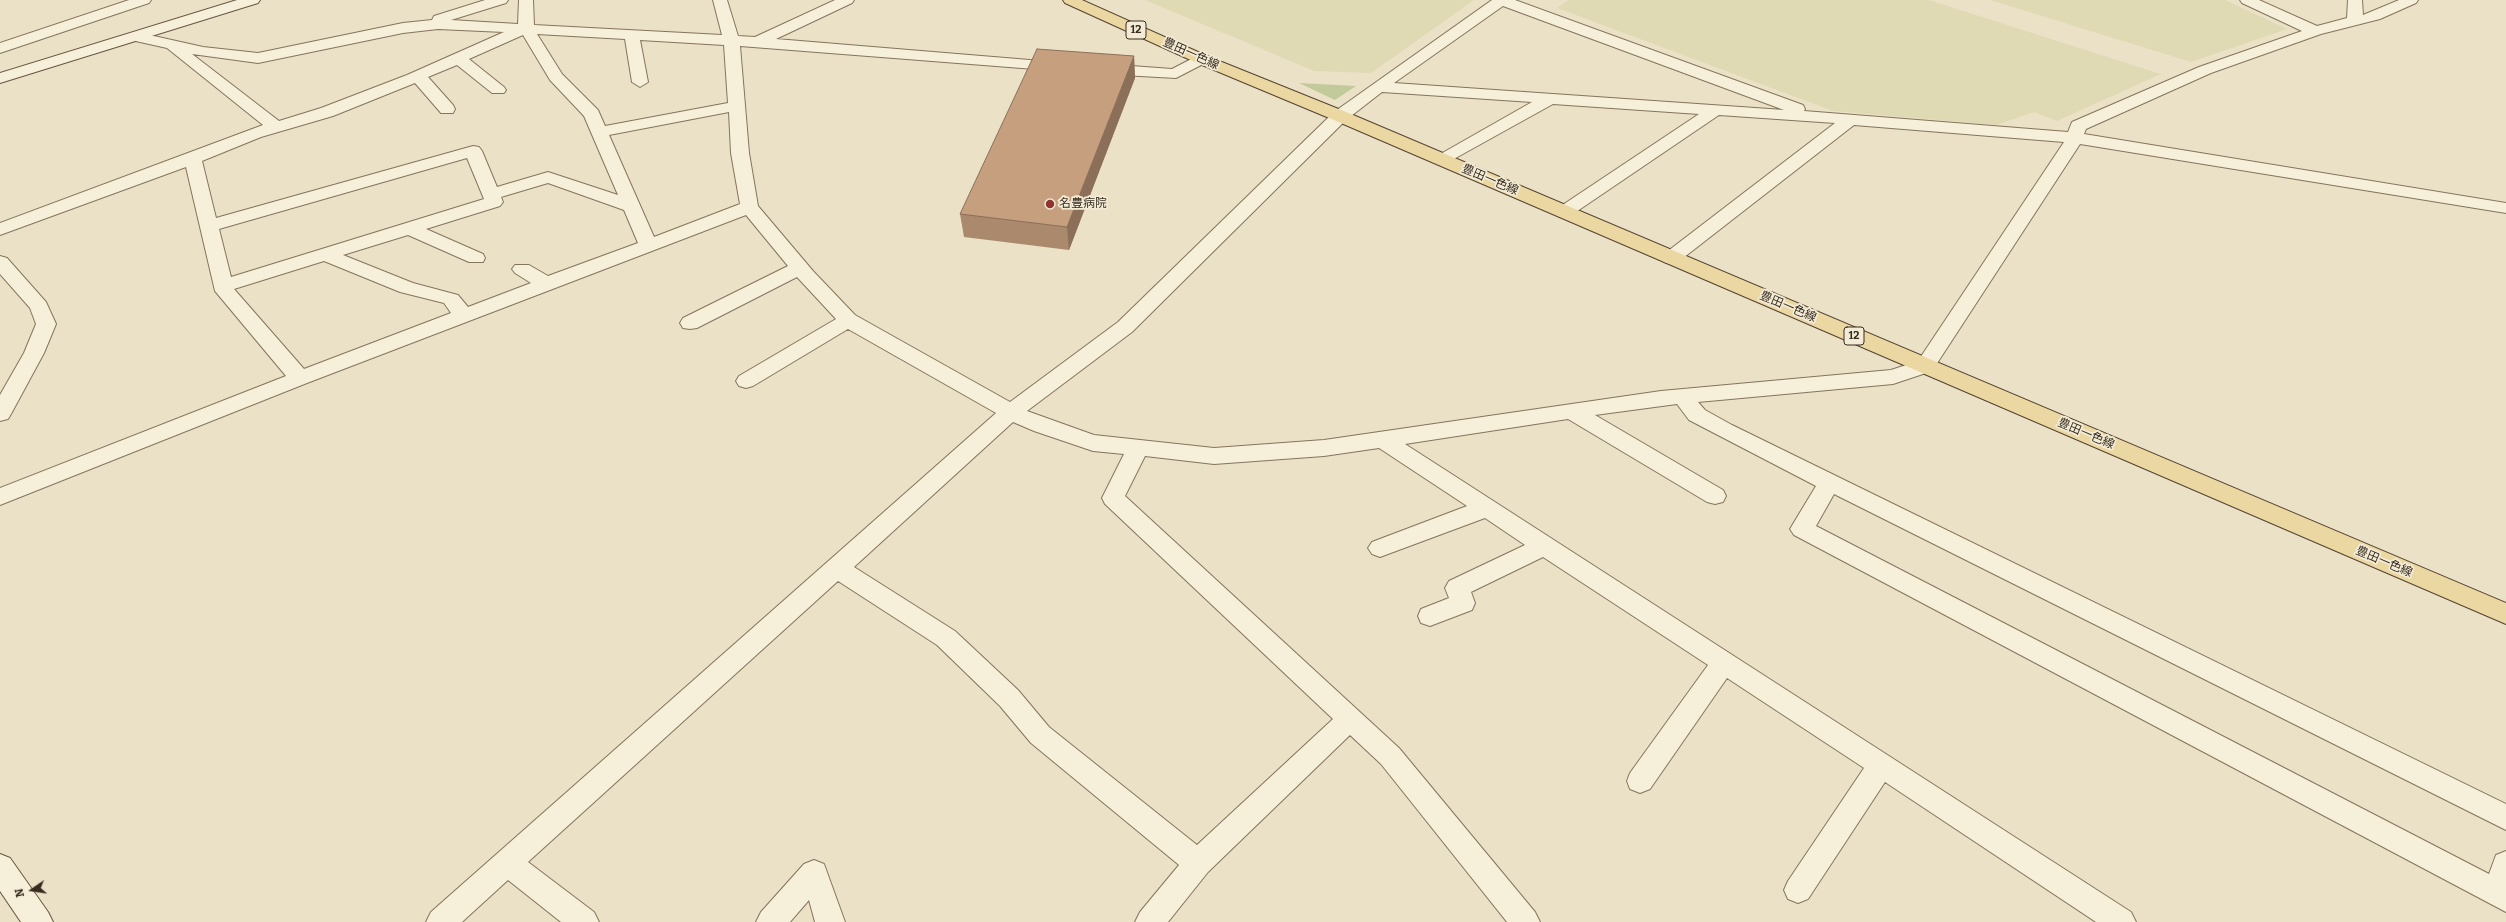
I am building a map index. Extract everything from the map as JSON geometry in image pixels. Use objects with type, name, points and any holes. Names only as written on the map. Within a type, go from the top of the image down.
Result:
[{"type":"main road","name":"豊田一色線","points":[[1070,0],[1201,59],[1340,116],[2506,614]]},
{"type":"street","points":[[0,78],[122,22],[144,0]]},
{"type":"street","points":[[0,48],[122,22],[253,0]]},
{"type":"street","points":[[413,27],[501,0]]},
{"type":"street","points":[[526,0],[526,28],[556,77],[592,114],[598,132],[648,245]]},
{"type":"street","points":[[720,0],[732,42],[740,153],[750,207],[800,268],[848,320],[1011,412],[1093,443],[1214,456],[1324,448],[1380,438],[1682,396],[1893,377],[1925,366],[2075,138],[2078,126],[2190,76],[2316,31],[2375,16],[2411,0]]},
{"type":"street","points":[[756,42],[847,0]]},
{"type":"street","points":[[441,922],[1011,412],[1125,327],[1340,116],[1378,87],[1502,0],[1817,117]]},
{"type":"street","points":[[2247,0],[2316,31]]},
{"type":"street","points":[[2354,0],[2355,20]]},
{"type":"street","points":[[122,22],[168,44],[276,127]]},
{"type":"street","points":[[168,44],[203,52],[258,58],[413,27],[438,24],[526,28],[732,42],[756,42],[1074,67]]},
{"type":"street","points":[[0,229],[193,159],[255,133],[327,112],[418,76],[526,28]]},
{"type":"street","points":[[632,36],[640,82]]},
{"type":"street","points":[[457,58],[498,90]]},
{"type":"street","points":[[1090,68],[1168,74],[1176,72],[1201,59]]},
{"type":"street","points":[[418,76],[447,109]]},
{"type":"street","points":[[1378,87],[1817,117],[2075,138],[2506,208]]},
{"type":"street","points":[[1443,160],[1550,99]]},
{"type":"street","points":[[598,132],[736,106]]},
{"type":"street","points":[[1564,212],[1716,110]]},
{"type":"street","points":[[1671,258],[1850,120]]},
{"type":"street","points":[[209,226],[473,150],[494,202],[224,286]]},
{"type":"street","points":[[193,159],[225,291],[300,378]]},
{"type":"street","points":[[491,194],[548,177],[631,206]]},
{"type":"street","points":[[0,497],[300,378],[750,207]]},
{"type":"street","points":[[410,229],[476,258]]},
{"type":"street","points":[[326,255],[407,288],[450,300],[464,316]]},
{"type":"street","points":[[0,262],[39,306],[46,324],[34,353],[0,414]]},
{"type":"street","points":[[690,323],[800,268]]},
{"type":"street","points":[[522,269],[547,284]]},
{"type":"street","points":[[746,381],[848,320]]},
{"type":"street","points":[[1682,396],[1697,415],[2506,818]]},
{"type":"street","points":[[1571,411],[1715,496]]},
{"type":"street","points":[[1380,438],[2121,922]]},
{"type":"street","points":[[1138,449],[1113,498],[1390,756],[1525,922]]},
{"type":"street","points":[[1830,482],[1802,529],[2502,896],[2506,864]]},
{"type":"street","points":[[1380,548],[1486,508]]},
{"type":"street","points":[[1430,616],[1463,603],[1456,588],[1544,546]]},
{"type":"street","points":[[837,568],[946,638],[1008,698],[1040,735],[1198,863]]},
{"type":"street","points":[[1640,781],[1724,663]]},
{"type":"street","points":[[1150,922],[1198,863],[1350,719]]},
{"type":"street","points":[[1798,890],[1881,765]]},
{"type":"street","points":[[508,863],[584,922]]},
{"type":"street","points":[[0,867],[38,922]]},
{"type":"street","points":[[771,922],[814,873],[830,922]]},
{"type":"shaded area","points":[[1145,0],[1474,0],[1371,73],[1314,71]]},
{"type":"shaded area","points":[[1568,0],[1929,0],[2161,74],[2057,121],[2034,112],[1996,125],[1833,111],[1557,8]]},
{"type":"shaded area","points":[[1990,0],[2225,0],[2287,29],[2191,62]]},
{"type":"green space","points":[[1299,83],[1356,86],[1335,100]]},
{"type":"building","points":[[1037,49],[1134,56],[1067,227],[960,214]]},
{"type":"place","name":"名豊病院","points":[[1050,204]]}]
